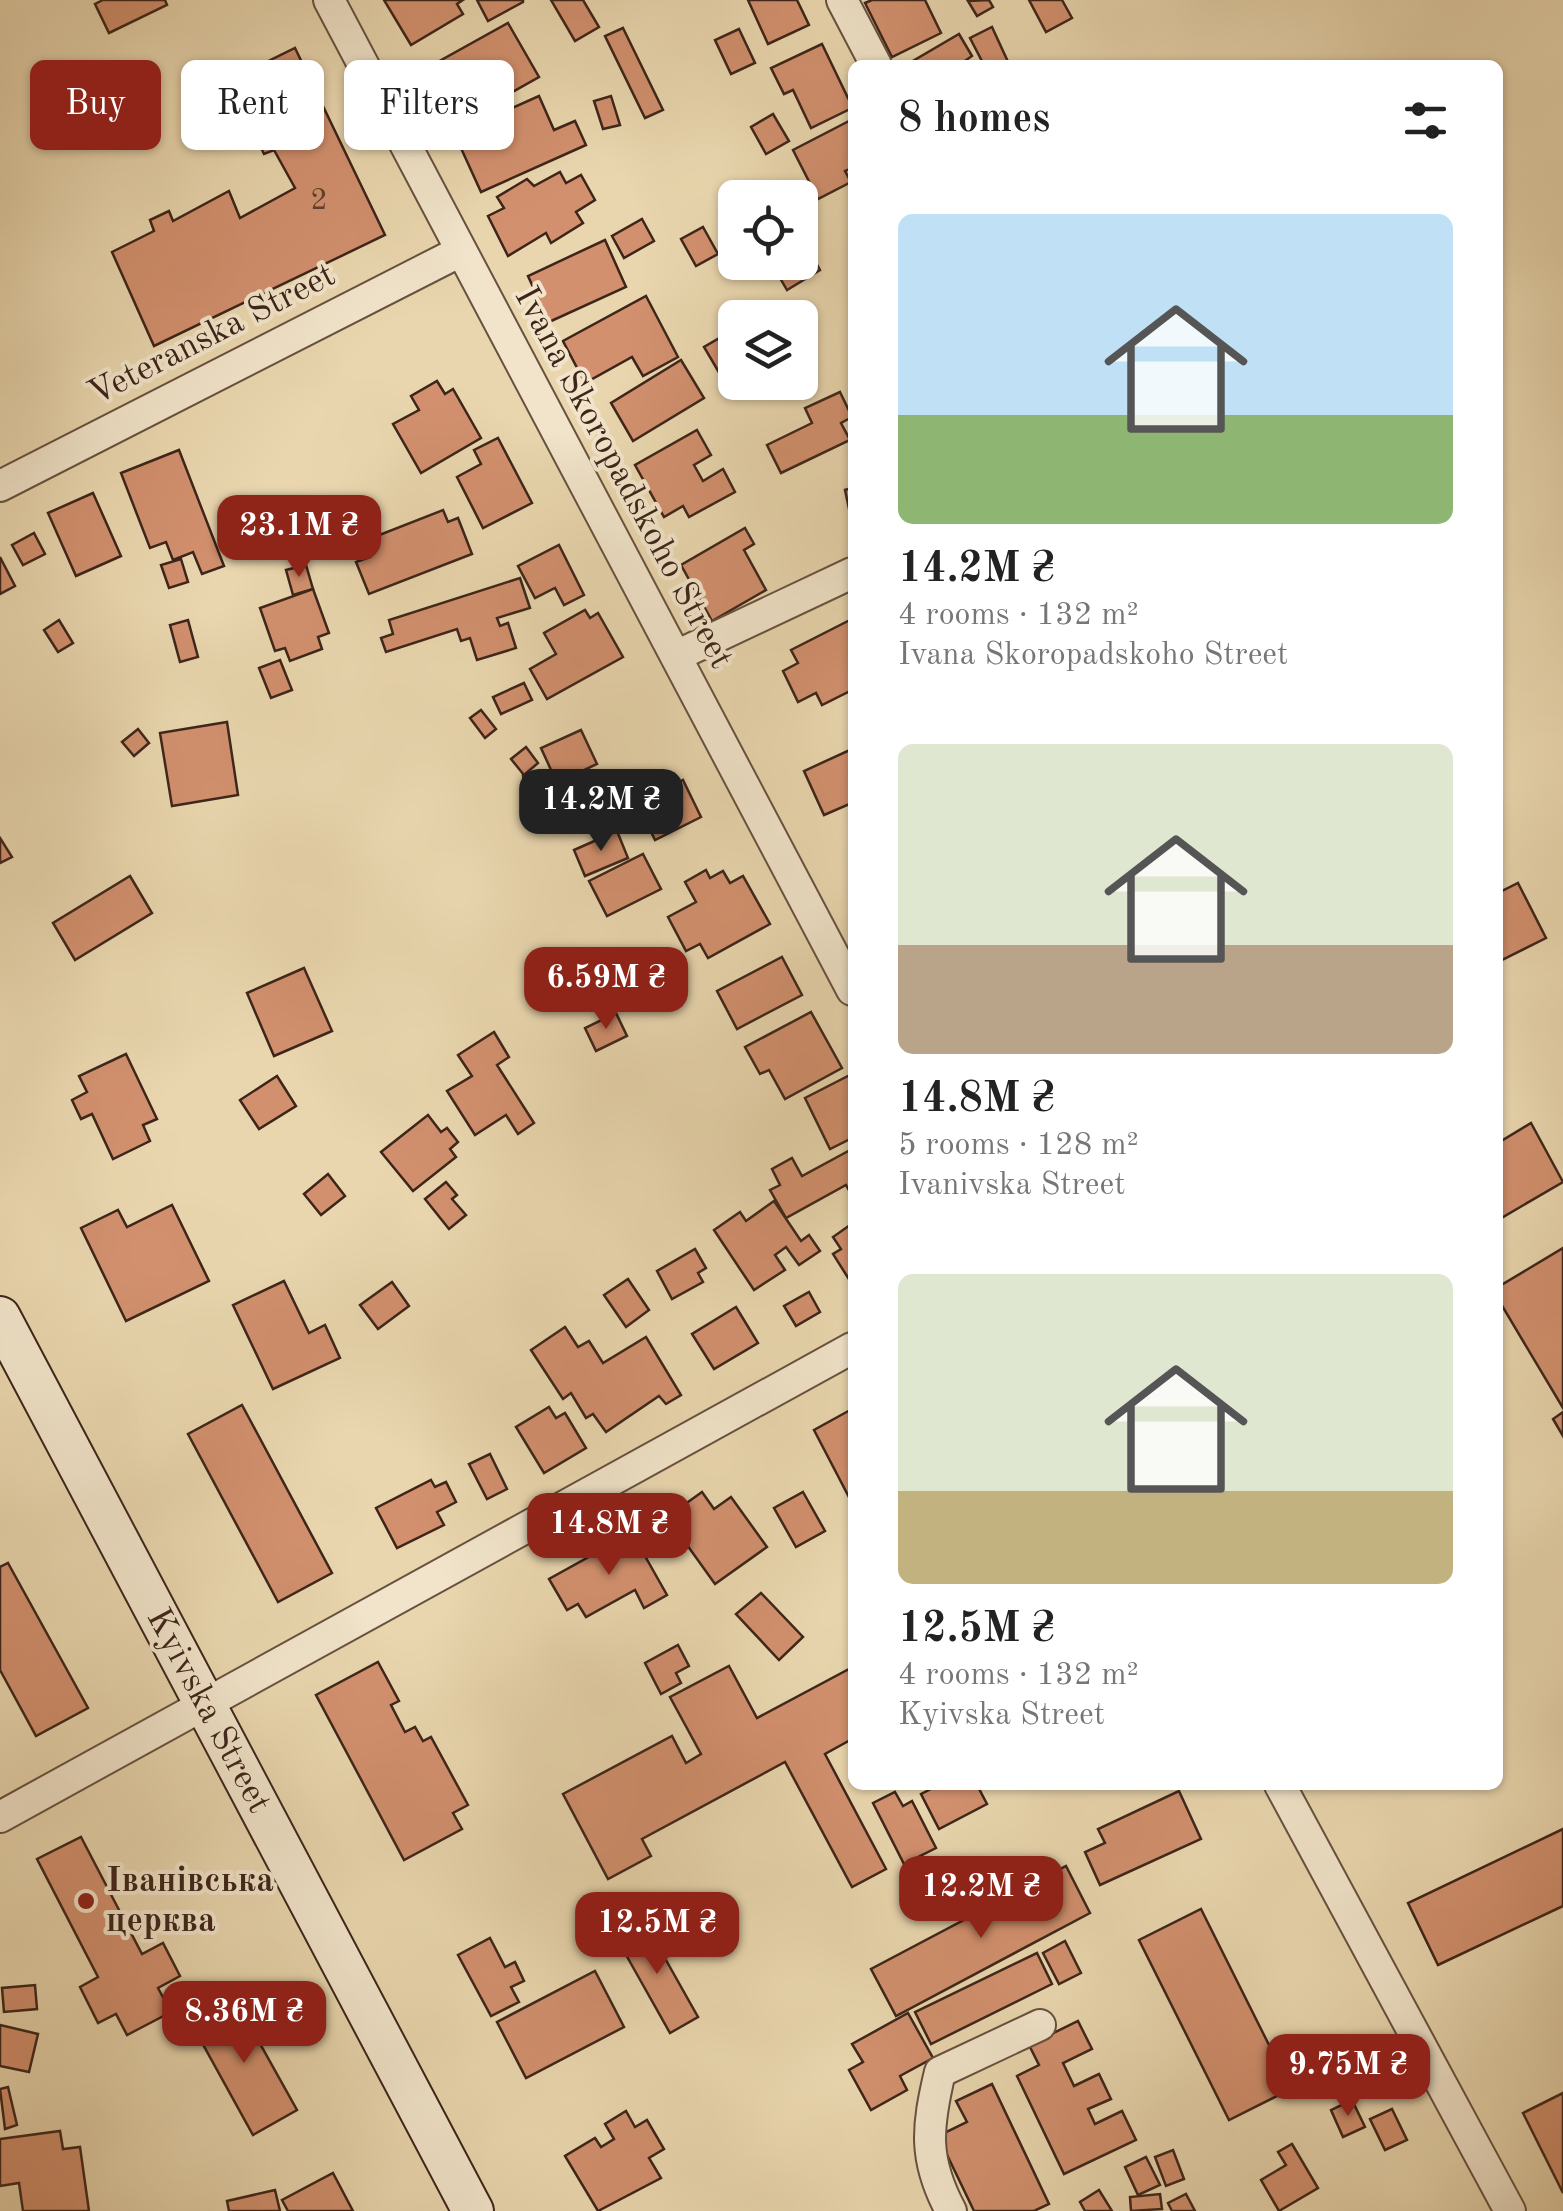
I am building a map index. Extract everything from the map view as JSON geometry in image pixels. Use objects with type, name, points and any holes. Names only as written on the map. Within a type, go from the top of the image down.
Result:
[{"type":"main road","name":"Kyivska Street","points":[[0,1317],[473,2211]]},
{"type":"street","name":"Ivana Skoropadskoho Street","points":[[328,0],[848,982]]},
{"type":"street","points":[[842,0],[873,60]]},
{"type":"street","name":"Veteranska Street","points":[[0,486],[459,252]]},
{"type":"street","points":[[676,656],[848,575]]},
{"type":"street","points":[[0,1817],[848,1350]]},
{"type":"street","points":[[1283,1790],[1510,2211]]},
{"type":"street","points":[[952,2211],[936,2182],[927,2128],[940,2072],[1040,2025]]},
{"type":"building","points":[[103,0],[165,0],[167,5],[109,33],[95,4]]},
{"type":"building","points":[[384,0],[463,0],[457,4],[463,14],[411,45]]},
{"type":"building","points":[[477,0],[523,0],[523,2],[488,21]]},
{"type":"building","points":[[551,0],[583,0],[599,27],[575,41]]},
{"type":"building","points":[[748,0],[797,0],[809,25],[768,44]]},
{"type":"building","points":[[925,0],[941,33],[892,57],[865,3]]},
{"type":"building","points":[[989,0],[993,7],[977,16],[968,1]]},
{"type":"building","points":[[1029,0],[1062,0],[1072,18],[1046,32]]},
{"type":"building","points":[[508,23],[539,77],[514,91],[514,60],[441,60]]},
{"type":"building","points":[[992,27],[1007,60],[981,60],[970,38]]},
{"type":"building","points":[[623,28],[663,110],[645,118],[605,36]]},
{"type":"building","points":[[739,29],[755,63],[731,74],[715,40]]},
{"type":"building","points":[[959,34],[972,56],[966,60],[915,60]]},
{"type":"building","points":[[822,44],[848,98],[848,110],[811,128],[793,90],[784,94],[771,68]]},
{"type":"building","points":[[295,48],[301,60],[271,60]]},
{"type":"building","points":[[539,96],[554,130],[575,121],[586,145],[481,192],[462,150],[514,150],[514,107]]},
{"type":"building","points":[[611,96],[620,125],[603,129],[594,101]]},
{"type":"building","points":[[324,108],[385,235],[154,346],[112,252],[154,231],[150,220],[169,211],[173,221],[229,191],[240,218],[295,188],[274,150],[324,150]]},
{"type":"building","points":[[773,114],[789,141],[766,154],[751,127]]},
{"type":"building","points":[[848,122],[848,184],[818,199],[818,180],[808,180],[793,150]]},
{"type":"building","points":[[560,172],[566,183],[581,175],[595,200],[576,212],[583,223],[551,243],[546,233],[508,256],[488,216],[504,208],[497,197],[527,179],[534,186]]},
{"type":"building","points":[[642,219],[654,241],[624,258],[612,236]]},
{"type":"building","points":[[703,227],[718,254],[696,266],[681,239]]},
{"type":"building","points":[[605,240],[626,287],[549,322],[528,276]]},
{"type":"building","points":[[781,280],[804,280],[787,290]]},
{"type":"building","points":[[646,296],[678,357],[643,376],[632,357],[585,383],[563,341]]},
{"type":"building","points":[[718,339],[718,371],[704,347]]},
{"type":"building","points":[[681,360],[704,398],[633,441],[611,403]]},
{"type":"building","points":[[437,381],[445,394],[453,389],[481,438],[421,473],[393,424],[419,410],[411,396]]},
{"type":"building","points":[[840,392],[848,409],[848,419],[841,423],[848,441],[781,473],[767,445],[812,423],[805,408]]},
{"type":"building","points":[[697,430],[711,455],[694,465],[703,481],[723,469],[735,492],[689,517],[683,506],[664,517],[635,465]]},
{"type":"building","points":[[498,438],[532,503],[483,528],[457,477],[481,464],[474,450]]},
{"type":"building","points":[[179,450],[224,566],[202,574],[193,552],[173,560],[166,542],[150,548],[121,473]]},
{"type":"building","points":[[93,493],[121,556],[76,576],[48,513]]},
{"type":"building","points":[[443,510],[448,522],[458,518],[472,554],[369,594],[356,562],[370,557],[364,541]]},
{"type":"building","points":[[745,528],[754,544],[744,550],[766,590],[712,621],[681,565]]},
{"type":"building","points":[[34,533],[45,554],[23,565],[12,545]]},
{"type":"building","points":[[559,545],[584,595],[564,605],[555,588],[535,598],[518,566]]},
{"type":"building","points":[[0,557],[15,586],[0,594]]},
{"type":"building","points":[[181,559],[188,582],[169,588],[161,565]]},
{"type":"building","points":[[306,565],[313,589],[293,595],[286,570]]},
{"type":"building","points":[[520,578],[530,608],[497,618],[500,626],[508,623],[516,648],[477,660],[470,638],[461,641],[457,629],[386,652],[381,638],[393,634],[389,620]]},
{"type":"building","points":[[313,589],[329,633],[318,637],[322,649],[290,661],[285,648],[275,651],[260,608]]},
{"type":"building","points":[[585,610],[590,618],[598,613],[623,657],[547,699],[530,669],[556,654],[544,633]]},
{"type":"building","points":[[59,620],[73,643],[58,652],[44,630]]},
{"type":"building","points":[[188,620],[198,657],[180,662],[170,625]]},
{"type":"building","points":[[848,621],[848,692],[822,705],[816,693],[798,702],[783,671],[798,663],[791,650]]},
{"type":"building","points":[[280,660],[292,690],[271,698],[259,668]]},
{"type":"building","points":[[524,683],[532,700],[501,714],[493,697]]},
{"type":"building","points":[[481,710],[496,729],[485,738],[470,718]]},
{"type":"building","points":[[227,722],[238,795],[172,806],[160,733]]},
{"type":"building","points":[[138,729],[149,743],[134,756],[122,742]]},
{"type":"building","points":[[581,730],[597,764],[557,783],[541,748]]},
{"type":"building","points":[[526,747],[538,763],[524,775],[511,759]]},
{"type":"building","points":[[848,751],[848,805],[824,815],[804,771]]},
{"type":"building","points":[[538,774],[540,795],[525,797],[523,775]]},
{"type":"building","points":[[683,780],[701,817],[655,840],[637,803]]},
{"type":"building","points":[[597,781],[609,804],[578,820],[566,797]]},
{"type":"building","points":[[617,831],[628,858],[585,876],[574,850]]},
{"type":"building","points":[[0,838],[12,857],[0,863]]},
{"type":"building","points":[[643,854],[661,889],[607,916],[589,881]]},
{"type":"building","points":[[706,870],[710,878],[723,871],[730,883],[743,876],[770,924],[708,958],[700,944],[686,951],[668,917],[696,902],[685,882]]},
{"type":"building","points":[[130,876],[152,913],[75,960],[53,923]]},
{"type":"building","points":[[1518,883],[1546,938],[1503,960],[1503,890]]},
{"type":"building","points":[[782,957],[802,995],[737,1029],[717,991]]},
{"type":"building","points":[[304,968],[332,1031],[274,1056],[247,993]]},
{"type":"building","points":[[811,1012],[842,1068],[785,1099],[769,1070],[760,1074],[745,1047]]},
{"type":"building","points":[[616,1013],[627,1036],[596,1051],[585,1028]]},
{"type":"building","points":[[494,1032],[509,1057],[497,1065],[534,1123],[518,1134],[506,1115],[475,1135],[447,1091],[472,1076],[458,1055]]},
{"type":"building","points":[[126,1054],[157,1119],[143,1125],[150,1141],[113,1159],[92,1114],[81,1119],[72,1100],[87,1092],[79,1076]]},
{"type":"building","points":[[277,1076],[296,1106],[259,1129],[240,1100]]},
{"type":"building","points":[[848,1076],[848,1140],[830,1149],[805,1098]]},
{"type":"building","points":[[428,1115],[441,1132],[447,1128],[458,1142],[450,1149],[456,1157],[413,1191],[381,1152]]},
{"type":"building","points":[[1531,1123],[1563,1182],[1503,1217],[1503,1140]]},
{"type":"building","points":[[848,1151],[848,1189],[846,1185],[786,1218],[770,1190],[780,1185],[772,1169],[792,1158],[802,1176]]},
{"type":"building","points":[[328,1174],[345,1196],[321,1215],[304,1194]]},
{"type":"building","points":[[446,1182],[457,1195],[452,1199],[466,1215],[449,1229],[425,1199]]},
{"type":"building","points":[[774,1201],[801,1241],[809,1235],[820,1251],[799,1265],[786,1247],[775,1255],[785,1270],[754,1290],[714,1230],[740,1212],[746,1221]]},
{"type":"building","points":[[172,1205],[209,1281],[126,1321],[81,1228],[118,1210],[127,1227]]},
{"type":"building","points":[[848,1226],[848,1278],[833,1254],[841,1249],[833,1237]]},
{"type":"building","points":[[1563,1248],[1563,1408],[1503,1307],[1503,1284]]},
{"type":"building","points":[[695,1249],[706,1268],[698,1273],[703,1282],[672,1299],[657,1271]]},
{"type":"building","points":[[628,1279],[649,1310],[626,1327],[604,1295]]},
{"type":"building","points":[[284,1281],[309,1333],[325,1325],[340,1358],[273,1389],[233,1305]]},
{"type":"building","points":[[392,1282],[409,1306],[378,1329],[360,1305]]},
{"type":"building","points":[[809,1292],[820,1312],[796,1326],[784,1306]]},
{"type":"building","points":[[736,1307],[758,1343],[714,1369],[692,1334]]},
{"type":"building","points":[[565,1327],[578,1347],[589,1341],[603,1363],[646,1337],[681,1395],[666,1404],[659,1396],[606,1432],[593,1414],[586,1418],[571,1393],[563,1399],[531,1350]]},
{"type":"building","points":[[242,1405],[332,1573],[278,1602],[188,1434]]},
{"type":"building","points":[[549,1407],[556,1418],[565,1413],[586,1448],[544,1473],[516,1427]]},
{"type":"building","points":[[848,1411],[848,1495],[814,1430]]},
{"type":"building","points":[[1563,1412],[1563,1436],[1553,1419]]},
{"type":"building","points":[[490,1454],[507,1489],[487,1499],[469,1464]]},
{"type":"building","points":[[431,1480],[435,1487],[446,1482],[456,1502],[437,1512],[444,1525],[397,1548],[376,1508]]},
{"type":"building","points":[[702,1492],[714,1509],[731,1497],[767,1547],[715,1584],[667,1517]]},
{"type":"building","points":[[803,1492],[825,1531],[796,1547],[774,1508]]},
{"type":"building","points":[[632,1533],[667,1595],[644,1608],[635,1590],[586,1617],[578,1604],[567,1610],[549,1579]]},
{"type":"building","points":[[8,1563],[88,1708],[36,1736],[0,1670],[0,1567]]},
{"type":"building","points":[[761,1593],[803,1637],[779,1660],[736,1614]]},
{"type":"building","points":[[678,1645],[689,1666],[676,1673],[681,1683],[661,1694],[645,1663]]},
{"type":"building","points":[[378,1662],[399,1701],[391,1705],[405,1732],[415,1727],[423,1741],[431,1737],[468,1805],[453,1813],[462,1829],[404,1860],[316,1695]]},
{"type":"building","points":[[729,1666],[757,1718],[848,1670],[848,1741],[825,1754],[886,1869],[852,1887],[785,1762],[642,1839],[651,1856],[608,1879],[563,1794],[672,1736],[686,1763],[701,1754],[670,1697]]},
{"type":"building","points":[[929,1790],[980,1790],[987,1804],[939,1829],[921,1794]]},
{"type":"building","points":[[1179,1791],[1201,1839],[1100,1885],[1085,1852],[1105,1843],[1098,1829]]},
{"type":"building","points":[[895,1792],[903,1806],[912,1801],[936,1848],[904,1864],[873,1803]]},
{"type":"building","points":[[1563,1829],[1563,1906],[1438,1965],[1408,1903]]},
{"type":"building","name":"Іванівська церква","points":[[81,1837],[142,1954],[163,1943],[180,1976],[158,1988],[171,2012],[127,2035],[116,2014],[98,2023],[80,1987],[98,1977],[37,1859]]},
{"type":"building","points":[[1066,1866],[1090,1913],[896,2016],[871,1969]]},
{"type":"building","points":[[1201,1909],[1291,2089],[1229,2120],[1139,1940]]},
{"type":"building","points":[[644,1921],[698,2017],[670,2033],[616,1937]]},
{"type":"building","points":[[490,1938],[505,1967],[515,1962],[524,1981],[511,1987],[519,2002],[491,2016],[458,1955]]},
{"type":"building","points":[[1065,1941],[1081,1973],[1059,1984],[1043,1953]]},
{"type":"building","points":[[1037,1953],[1052,1984],[931,2044],[915,2012]]},
{"type":"building","points":[[595,1971],[624,2027],[526,2078],[497,2022]]},
{"type":"building","points":[[35,1985],[37,2009],[4,2012],[2,1988]]},
{"type":"building","points":[[234,1997],[297,2110],[253,2135],[190,2021]]},
{"type":"building","points":[[908,2013],[933,2058],[900,2076],[907,2090],[871,2110],[849,2070],[863,2062],[852,2044]]},
{"type":"building","points":[[1078,2021],[1092,2049],[1063,2063],[1074,2086],[1099,2074],[1111,2099],[1088,2109],[1095,2124],[1122,2111],[1136,2140],[1064,2174],[1017,2076],[1039,2065],[1029,2045]]},
{"type":"building","points":[[0,2025],[38,2034],[29,2072],[0,2066]]},
{"type":"building","points":[[992,2084],[1049,2204],[1034,2211],[974,2211],[938,2136],[967,2122],[956,2101]]},
{"type":"building","points":[[8,2087],[17,2125],[5,2129],[0,2089]]},
{"type":"building","points":[[1563,2093],[1563,2193],[1523,2113]]},
{"type":"building","points":[[1352,2100],[1365,2127],[1343,2137],[1331,2110]]},
{"type":"building","points":[[1392,2109],[1407,2140],[1385,2150],[1370,2119]]},
{"type":"building","points":[[626,2111],[635,2127],[647,2120],[664,2149],[649,2158],[661,2178],[598,2211],[565,2156],[595,2138],[601,2147],[614,2139],[605,2124]]},
{"type":"building","points":[[60,2131],[63,2149],[80,2147],[89,2211],[23,2211],[19,2183],[0,2186],[0,2139]]},
{"type":"building","points":[[1292,2144],[1318,2188],[1279,2211],[1261,2180],[1286,2165],[1278,2152]]},
{"type":"building","points":[[1173,2150],[1184,2179],[1166,2186],[1155,2157]]},
{"type":"building","points":[[1146,2157],[1160,2185],[1138,2195],[1125,2167]]},
{"type":"building","points":[[333,2173],[353,2211],[288,2211],[282,2200]]},
{"type":"building","points":[[275,2190],[280,2211],[229,2211],[227,2201]]},
{"type":"building","points":[[1099,2190],[1112,2211],[1085,2211],[1080,2202]]},
{"type":"building","points":[[1160,2194],[1162,2209],[1131,2211],[1130,2197]]},
{"type":"building","points":[[1186,2194],[1195,2211],[1172,2211],[1168,2203]]},
{"type":"place","name":"Іванівська церква","points":[[86,1901]]}]
